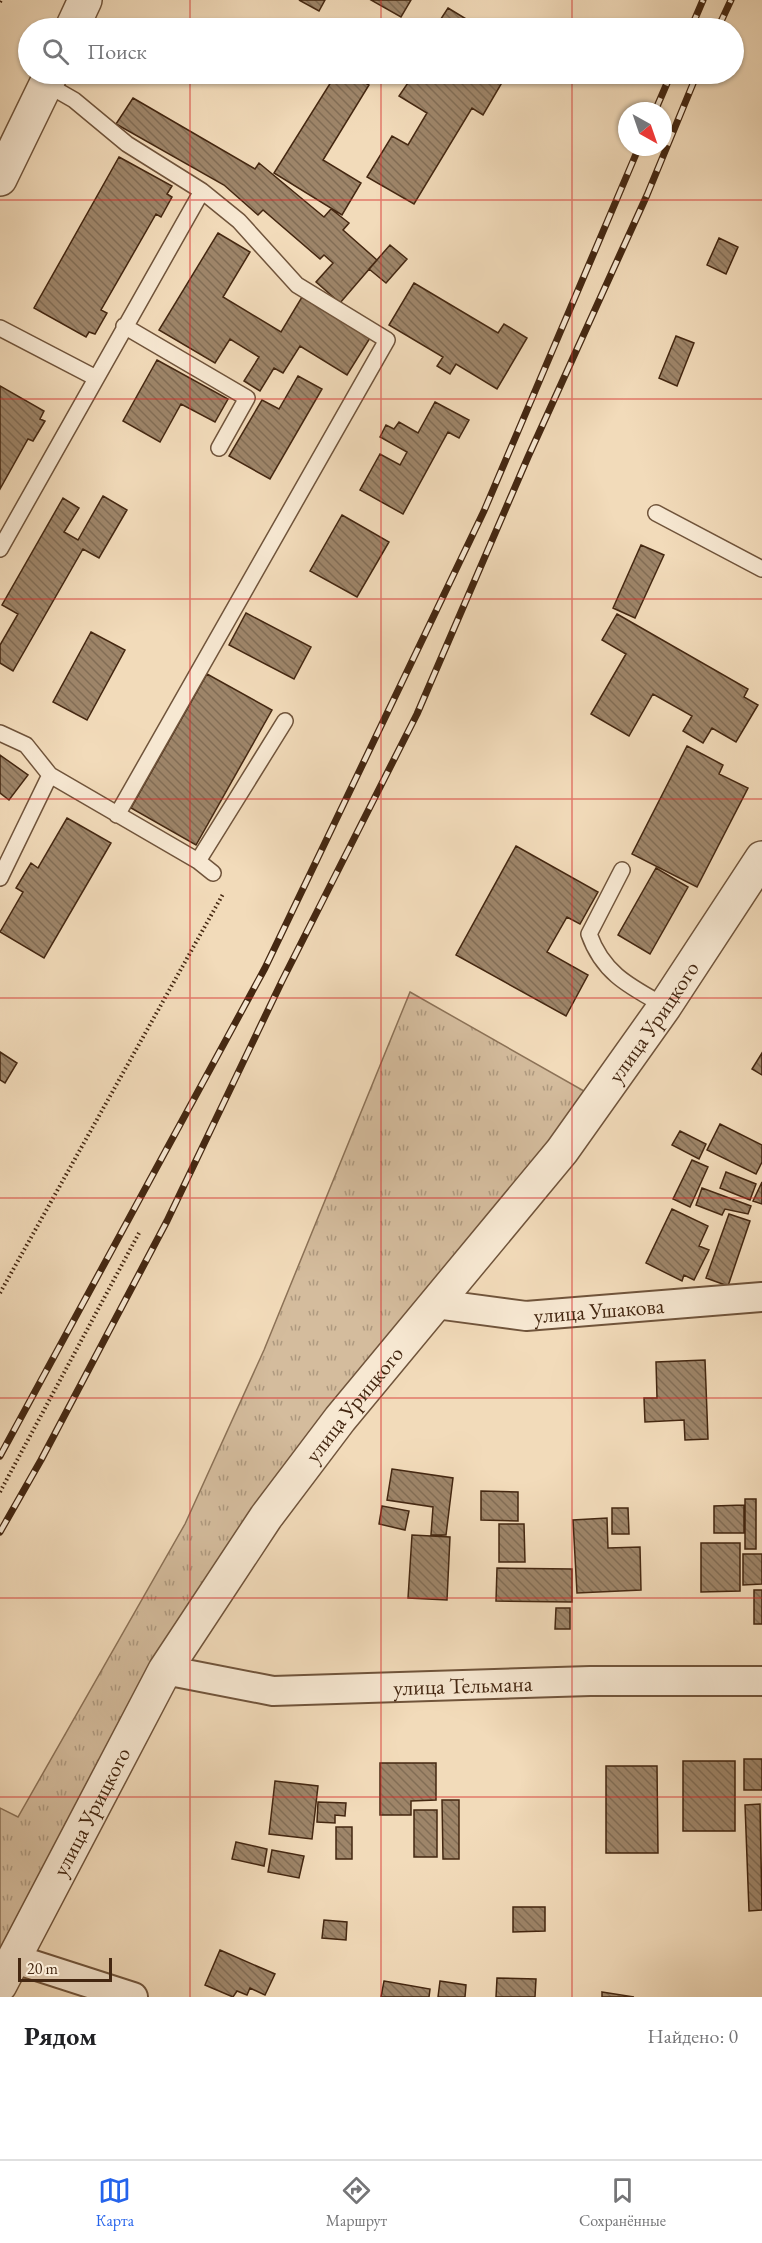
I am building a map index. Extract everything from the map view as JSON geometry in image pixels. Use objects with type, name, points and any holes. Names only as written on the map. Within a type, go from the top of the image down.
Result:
[{"type":"street","points":[[77,18],[85,0]]},
{"type":"street","points":[[0,179],[47,84]]},
{"type":"street","name":"улица Урицкого","points":[[7,1972],[165,1670],[266,1517],[340,1419],[562,1151],[760,868]]},
{"type":"street","name":"улица Ушакова","points":[[435,1304],[526,1316],[762,1297]]},
{"type":"street","name":"улица Тельмана","points":[[165,1670],[273,1691],[590,1682],[762,1681]]},
{"type":"street","points":[[7,1972],[133,1997]]},
{"type":"lane","points":[[55,84],[127,144],[202,191],[239,221],[297,285],[387,340],[117,815]]},
{"type":"lane","points":[[0,549],[202,191]]},
{"type":"lane","points":[[124,326],[248,398],[219,448]]},
{"type":"lane","points":[[0,328],[96,378]]},
{"type":"lane","points":[[656,513],[762,569]]},
{"type":"lane","points":[[198,861],[285,721]]},
{"type":"lane","points":[[0,733],[26,745],[50,775],[198,861],[213,873]]},
{"type":"lane","points":[[0,878],[50,775]]},
{"type":"lane","points":[[622,870],[589,934],[593,947],[621,983],[665,1006]]},
{"type":"path","points":[[0,1293],[229,884]]},
{"type":"path","points":[[0,1492],[139,1233]]},
{"type":"green space","points":[[410,992],[598,1099],[364,1375],[0,1949],[0,1808],[18,1817],[185,1524],[264,1350]]},
{"type":"building","points":[[299,0],[325,0],[319,11]]},
{"type":"building","points":[[371,0],[411,0],[401,17]]},
{"type":"building","points":[[448,8],[464,18],[442,18]]},
{"type":"building","points":[[330,84],[369,85],[323,160],[361,183],[342,215],[274,173]]},
{"type":"building","points":[[407,84],[501,84],[483,115],[472,108],[414,204],[367,177],[392,136],[408,145],[427,113],[399,96]]},
{"type":"building","points":[[133,98],[255,169],[259,163],[324,217],[331,209],[349,223],[343,230],[377,260],[340,303],[316,282],[333,263],[324,255],[320,259],[263,210],[258,215],[224,185],[116,124]]},
{"type":"building","points":[[119,157],[172,186],[167,194],[172,197],[161,217],[156,214],[101,310],[107,313],[95,334],[89,332],[86,337],[34,308]]},
{"type":"building","points":[[218,233],[250,252],[223,297],[281,332],[302,297],[370,338],[347,375],[300,346],[283,373],[274,368],[260,391],[244,381],[259,357],[230,339],[215,363],[159,330]]},
{"type":"building","points":[[719,238],[738,247],[726,274],[707,265]]},
{"type":"building","points":[[390,245],[407,259],[386,283],[369,269]]},
{"type":"building","points":[[414,283],[498,333],[504,324],[527,338],[497,389],[456,364],[450,374],[437,366],[443,357],[389,325]]},
{"type":"building","points":[[676,336],[694,343],[677,386],[659,378]]},
{"type":"building","points":[[157,360],[228,399],[215,422],[181,404],[160,442],[123,421]]},
{"type":"building","points":[[298,376],[322,389],[270,479],[229,456],[262,400],[279,409]]},
{"type":"building","points":[[0,386],[44,411],[40,419],[45,421],[33,441],[28,439],[0,489]]},
{"type":"building","points":[[435,402],[469,420],[459,438],[448,432],[403,514],[360,490],[380,454],[400,465],[407,452],[380,437],[386,425],[394,429],[399,422],[418,433]]},
{"type":"building","points":[[103,496],[127,510],[99,558],[83,549],[13,671],[0,663],[0,645],[18,614],[2,605],[63,498],[79,508],[64,532],[78,540]]},
{"type":"building","points":[[342,515],[389,542],[357,597],[310,571]]},
{"type":"building","points":[[641,545],[664,555],[635,618],[613,608]]},
{"type":"building","points":[[246,613],[311,647],[294,679],[229,645]]},
{"type":"building","points":[[617,614],[748,689],[744,697],[758,705],[736,742],[712,728],[703,743],[683,731],[692,716],[653,694],[629,736],[591,714],[626,654],[602,640]]},
{"type":"building","points":[[91,632],[125,650],[87,720],[53,702]]},
{"type":"building","points":[[207,674],[272,710],[196,845],[131,808]]},
{"type":"building","points":[[687,746],[723,765],[719,774],[748,788],[697,887],[632,854]]},
{"type":"building","points":[[0,755],[28,775],[9,800],[0,793]]},
{"type":"building","points":[[67,818],[111,843],[44,958],[0,932],[23,892],[16,888],[31,863],[38,868]]},
{"type":"building","points":[[516,846],[598,892],[580,924],[567,917],[547,952],[588,975],[566,1016],[456,955]]},
{"type":"building","points":[[656,868],[688,887],[650,954],[618,935]]},
{"type":"building","points":[[0,1052],[17,1063],[5,1083],[0,1080]]},
{"type":"building","points":[[762,1053],[762,1075],[752,1069]]},
{"type":"building","points":[[720,1124],[762,1145],[762,1162],[756,1174],[707,1150]]},
{"type":"building","points":[[680,1131],[706,1144],[699,1159],[672,1145]]},
{"type":"building","points":[[692,1160],[708,1167],[690,1207],[673,1199]]},
{"type":"building","points":[[726,1172],[756,1184],[750,1200],[720,1188]]},
{"type":"building","points":[[762,1182],[762,1204],[753,1201]]},
{"type":"building","points":[[702,1188],[751,1206],[748,1214],[725,1209],[722,1215],[696,1205]]},
{"type":"building","points":[[672,1209],[708,1226],[699,1246],[709,1250],[694,1280],[684,1275],[682,1281],[646,1263]]},
{"type":"building","points":[[729,1214],[750,1221],[728,1286],[706,1278]]},
{"type":"building","points":[[705,1360],[708,1439],[685,1440],[684,1420],[645,1422],[644,1398],[657,1398],[656,1362]]},
{"type":"building","points":[[392,1469],[453,1478],[446,1535],[431,1535],[433,1507],[387,1500]]},
{"type":"building","points":[[481,1491],[518,1492],[518,1521],[481,1520]]},
{"type":"building","points":[[745,1499],[756,1499],[756,1549],[745,1549]]},
{"type":"building","points":[[744,1505],[744,1533],[714,1533],[714,1506]]},
{"type":"building","points":[[382,1506],[409,1511],[405,1530],[379,1524]]},
{"type":"building","points":[[612,1508],[628,1508],[629,1534],[612,1534]]},
{"type":"building","points":[[607,1518],[608,1548],[640,1547],[641,1590],[577,1593],[573,1520]]},
{"type":"building","points":[[499,1524],[524,1524],[525,1562],[499,1562]]},
{"type":"building","points":[[412,1535],[450,1537],[447,1600],[408,1598]]},
{"type":"building","points":[[701,1543],[740,1543],[740,1591],[701,1592]]},
{"type":"building","points":[[743,1554],[762,1554],[762,1584],[743,1585]]},
{"type":"building","points":[[497,1568],[572,1569],[572,1602],[496,1601]]},
{"type":"building","points":[[754,1590],[762,1590],[762,1624],[754,1624]]},
{"type":"building","points":[[556,1608],[570,1608],[570,1629],[555,1629]]},
{"type":"building","points":[[744,1759],[762,1759],[762,1790],[744,1790]]},
{"type":"building","points":[[683,1761],[735,1761],[735,1831],[683,1831]]},
{"type":"building","points":[[380,1763],[436,1763],[436,1800],[411,1801],[411,1815],[380,1815]]},
{"type":"building","points":[[606,1766],[657,1766],[658,1853],[606,1853]]},
{"type":"building","points":[[275,1781],[318,1786],[312,1839],[269,1834]]},
{"type":"building","points":[[442,1800],[459,1800],[459,1859],[443,1859]]},
{"type":"building","points":[[318,1802],[346,1803],[345,1816],[335,1815],[335,1823],[317,1822]]},
{"type":"building","points":[[760,1804],[762,1910],[749,1911],[745,1805]]},
{"type":"building","points":[[414,1810],[437,1810],[437,1857],[414,1857]]},
{"type":"building","points":[[336,1827],[352,1827],[352,1859],[336,1859]]},
{"type":"building","points":[[236,1842],[267,1849],[264,1866],[232,1859]]},
{"type":"building","points":[[272,1850],[304,1856],[299,1878],[268,1872]]},
{"type":"building","points":[[513,1907],[545,1907],[545,1931],[513,1932]]},
{"type":"building","points":[[324,1920],[347,1922],[346,1940],[322,1938]]},
{"type":"building","points":[[220,1950],[275,1974],[265,1995],[250,1988],[247,1995],[237,1991],[233,1997],[205,1985]]},
{"type":"building","points":[[497,1978],[536,1979],[535,1997],[496,1997]]},
{"type":"building","points":[[384,1981],[430,1989],[429,1997],[381,1997]]},
{"type":"building","points":[[440,1981],[466,1985],[465,1997],[438,1997]]},
{"type":"building","points":[[602,1992],[634,1997],[602,1997]]},
{"type":"railway","points":[[695,18],[703,0]]},
{"type":"railway","points":[[723,18],[731,0]]},
{"type":"railway","points":[[659,102],[667,84]]},
{"type":"railway","points":[[0,1532],[41,1460],[167,1221],[282,981],[417,714],[528,457],[647,195],[693,84]]},
{"type":"railway","points":[[0,1456],[265,968],[484,511],[635,156]]}]
